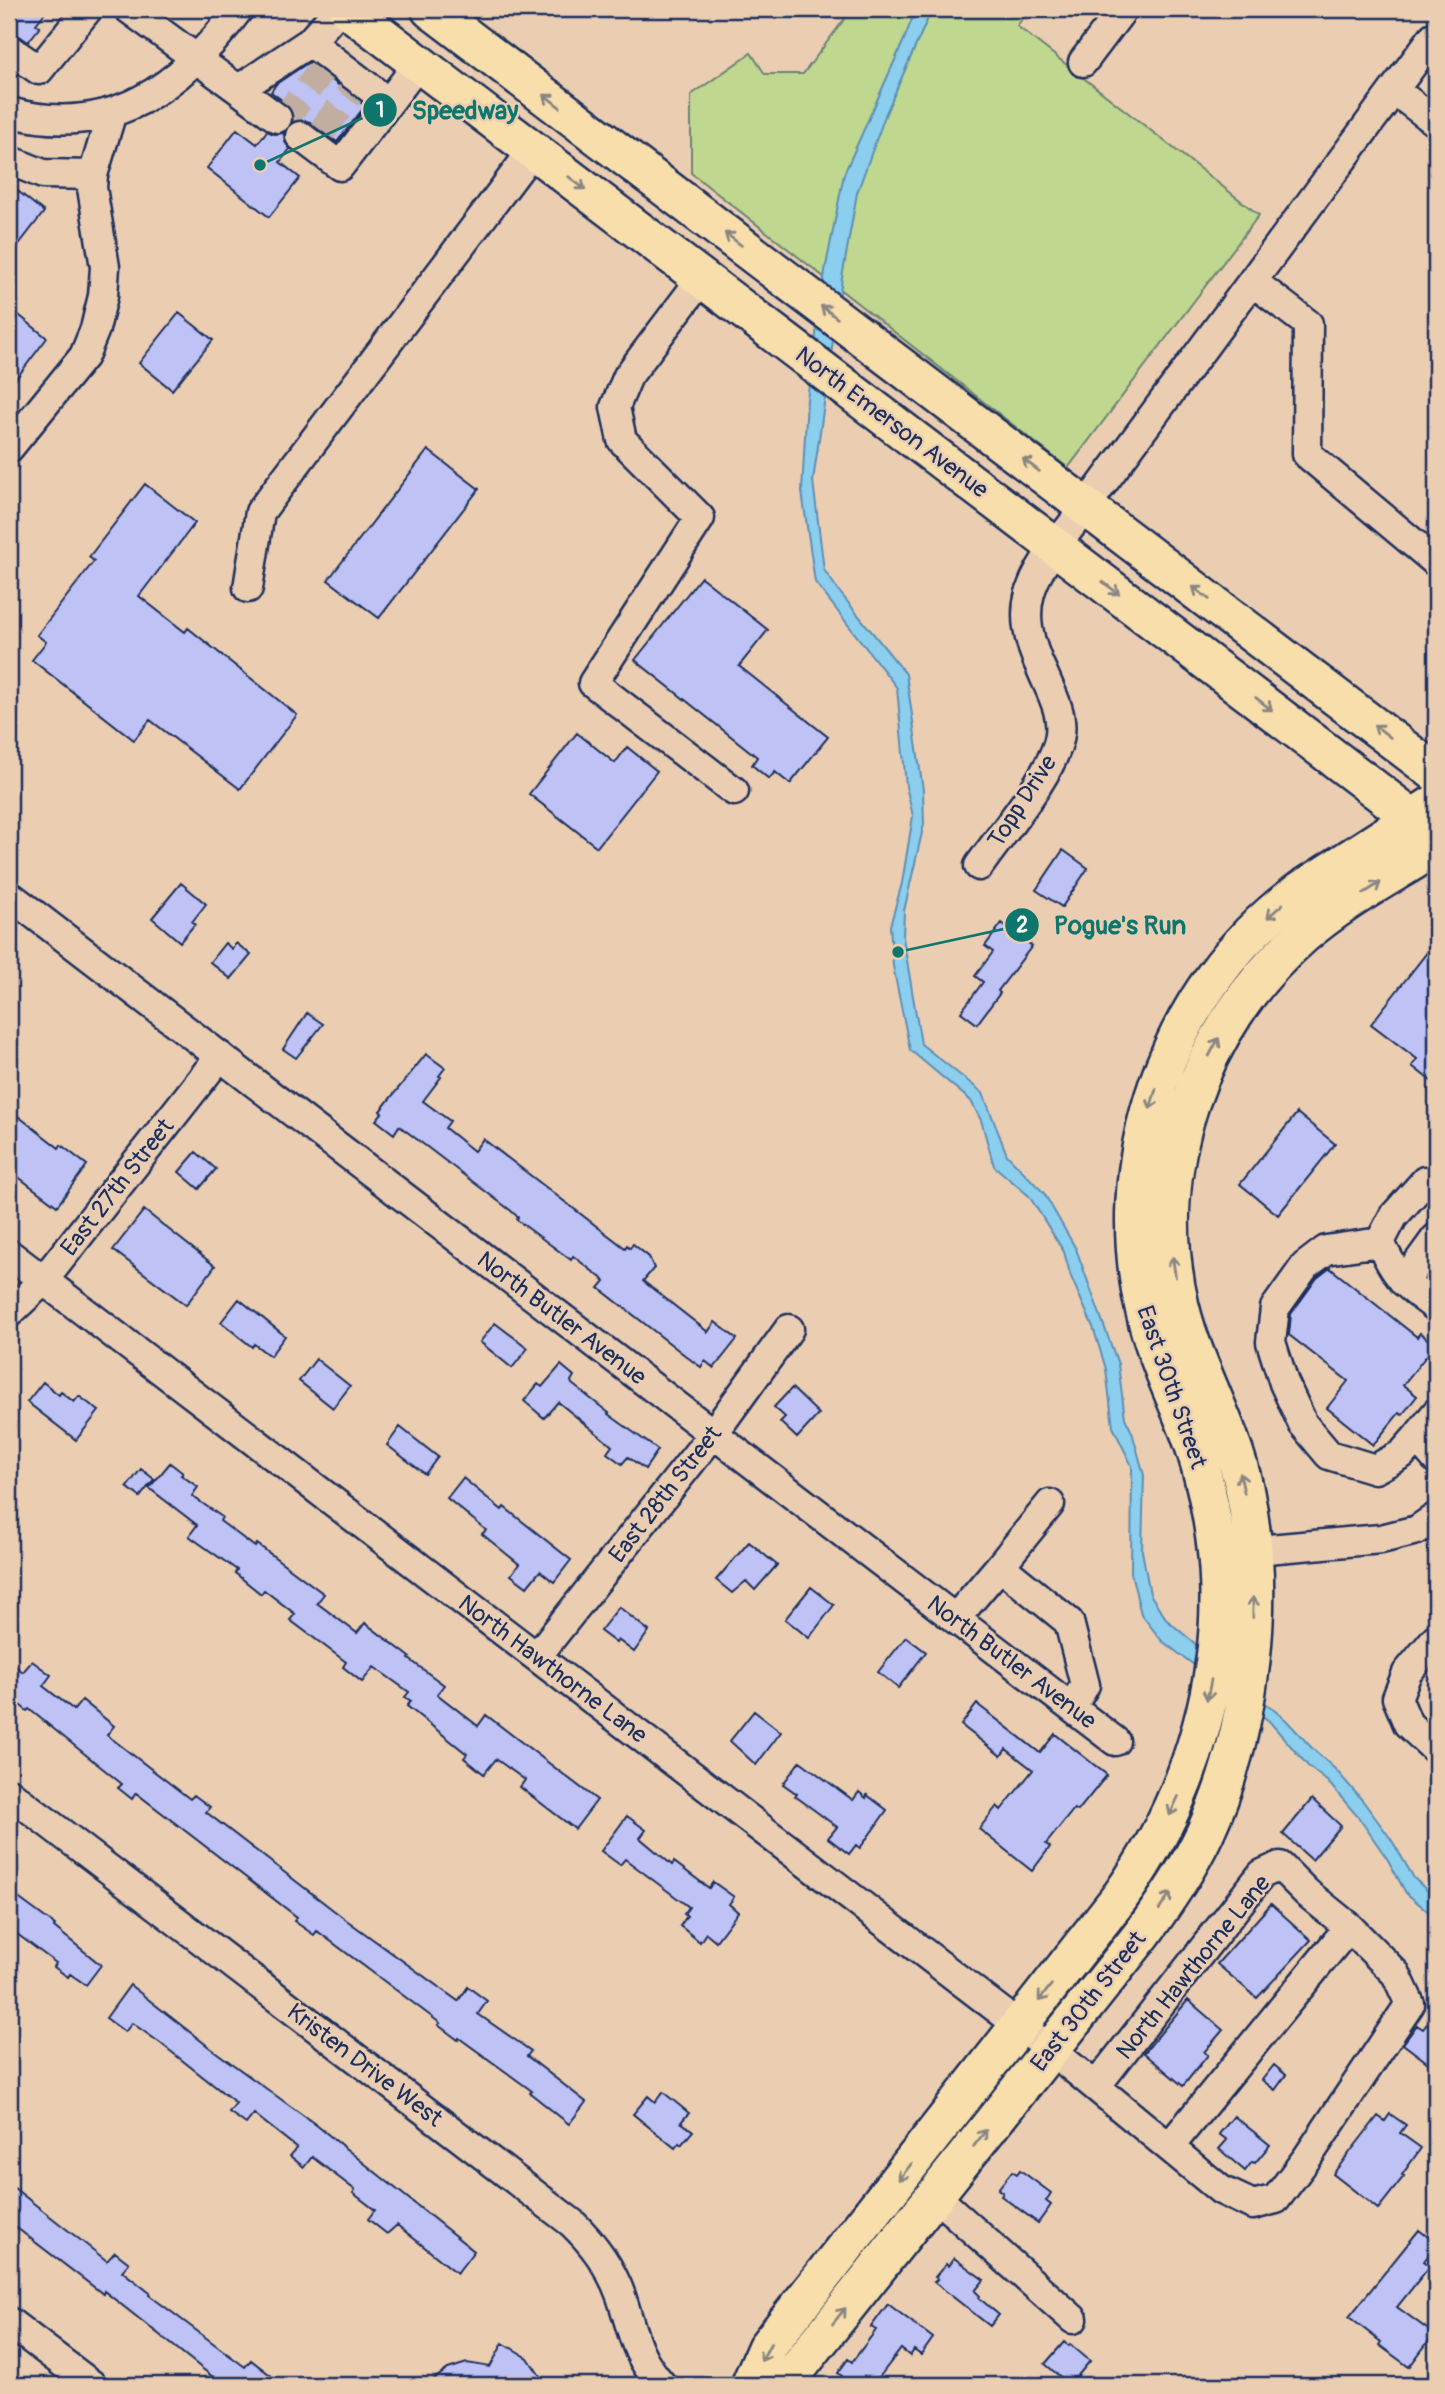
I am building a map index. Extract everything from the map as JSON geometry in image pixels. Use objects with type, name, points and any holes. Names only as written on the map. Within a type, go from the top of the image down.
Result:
[{"type":"main road","name":"North Emerson Avenue","points":[[347,9],[1056,547],[1428,819]]},
{"type":"main road","name":"North Emerson Avenue","points":[[430,9],[1436,773]]},
{"type":"main road","name":"East 30th Street","points":[[750,2385],[766,2348],[1137,1874],[1179,1796],[1197,1742],[1210,1687],[1216,1637],[1218,1578],[1210,1507],[1200,1465],[1160,1361],[1140,1291],[1133,1216],[1136,1176],[1151,1103],[1179,1031],[1209,983],[1243,941],[1292,897],[1428,819]]},
{"type":"main road","name":"East 30th Street","points":[[777,2385],[797,2369],[1143,1933],[1184,1872],[1212,1816],[1230,1762],[1250,1663],[1253,1616],[1252,1551],[1247,1502],[1236,1457],[1188,1333],[1177,1286],[1170,1216],[1180,1137],[1197,1083],[1209,1056],[1238,1006],[1258,980],[1304,934],[1436,847]]},
{"type":"street","points":[[88,9],[39,70],[19,114],[79,118],[112,111],[155,94],[198,58],[239,9]]},
{"type":"street","points":[[120,9],[130,9],[277,118]]},
{"type":"street","points":[[239,89],[322,56],[339,9]]},
{"type":"street","points":[[1083,62],[1123,9]]},
{"type":"street","name":"Topp Drive","points":[[979,866],[1047,769],[1061,733],[1059,710],[1029,638],[1026,612],[1028,595],[1034,580],[1433,37]]},
{"type":"street","points":[[9,49],[39,70]]},
{"type":"street","points":[[322,56],[357,84],[388,102]]},
{"type":"street","points":[[311,137],[340,166],[419,63]]},
{"type":"street","points":[[1394,90],[1436,122]]},
{"type":"street","points":[[9,447],[85,356],[95,328],[103,296],[105,267],[92,188],[93,175],[112,111]]},
{"type":"street","points":[[248,588],[260,512],[533,150]]},
{"type":"street","points":[[9,160],[43,174],[93,175]]},
{"type":"street","points":[[702,278],[628,376],[615,407],[622,440],[701,518],[593,683],[734,791]]},
{"type":"street","points":[[1253,282],[1308,324],[1307,454],[1436,562]]},
{"type":"street","name":"North Butler Avenue","points":[[9,894],[1115,1741]]},
{"type":"street","name":"East 27th Street","points":[[9,1313],[43,1280],[220,1056]]},
{"type":"street","points":[[1380,1242],[1393,1217],[1425,1181],[1436,1189]]},
{"type":"street","points":[[1404,1282],[1436,1238]]},
{"type":"street","points":[[1380,1242],[1393,1271],[1436,1307]]},
{"type":"street","points":[[1380,1242],[1326,1250],[1305,1266],[1275,1308],[1271,1342],[1284,1383],[1303,1424],[1329,1455],[1375,1469],[1402,1454],[1436,1413]]},
{"type":"street","name":"North Hawthorne Lane","points":[[9,1254],[1050,2049],[1221,2190],[1253,2205],[1276,2199],[1410,2004],[1396,1974],[1349,1927],[1307,1893],[1280,1866],[1262,1874],[1096,2086]]},
{"type":"street","name":"East 28th Street","points":[[537,1656],[713,1434],[789,1329]]},
{"type":"street","points":[[1417,1437],[1436,1459]]},
{"type":"street","points":[[955,1619],[1050,1504]]},
{"type":"street","points":[[1216,1553],[1381,1539],[1417,1530],[1436,1517]]},
{"type":"street","points":[[1000,1566],[1069,1622],[1085,1685],[1072,1707]]},
{"type":"street","points":[[1436,1638],[1407,1673],[1397,1698],[1408,1724],[1436,1750]]},
{"type":"street","name":"Kristen Drive West","points":[[9,1793],[572,2223],[604,2261],[621,2297],[634,2341],[647,2366],[662,2385]]},
{"type":"street","points":[[1170,2146],[1349,1927]]},
{"type":"street","points":[[935,2196],[1073,2319]]},
{"type":"street","points":[[9,2322],[92,2385]]},
{"type":"green space","points":[[852,9],[1029,9],[1017,26],[1259,215],[1068,468],[691,173],[691,95],[751,53],[765,74],[803,74]]},
{"type":"water","points":[[916,9],[932,9],[886,113],[857,193],[813,481],[824,570],[906,674],[923,790],[924,824],[904,911],[903,937],[921,1044],[983,1093],[1007,1155],[1044,1193],[1076,1249],[1118,1364],[1125,1418],[1132,1432],[1144,1475],[1142,1551],[1150,1594],[1167,1620],[1286,1720],[1335,1769],[1391,1839],[1414,1878],[1436,1899],[1436,1915],[1406,1893],[1388,1860],[1359,1818],[1269,1721],[1162,1641],[1141,1614],[1131,1573],[1132,1466],[1113,1427],[1106,1369],[1064,1252],[1029,1196],[994,1166],[981,1120],[971,1101],[910,1050],[893,966],[890,926],[902,883],[913,816],[906,786],[897,688],[815,582],[802,492],[807,399],[825,271],[844,174]]},
{"type":"building","points":[[9,9],[48,9],[36,24],[40,27],[28,42],[9,33]]},
{"type":"building","points":[[309,62],[365,106],[337,142],[310,122],[293,121],[287,104],[271,92],[276,84]]},
{"type":"building","points":[[237,129],[257,144],[267,131],[274,134],[284,133],[285,142],[290,149],[280,162],[300,178],[269,217],[207,168]]},
{"type":"building","points":[[9,184],[44,212],[9,257]]},
{"type":"building","points":[[9,307],[47,338],[9,388]]},
{"type":"building","points":[[179,313],[213,340],[172,390],[139,363]]},
{"type":"building","points":[[428,450],[479,489],[379,618],[328,580]]},
{"type":"building","points":[[145,484],[195,523],[139,596],[185,632],[188,628],[297,715],[240,789],[150,720],[134,740],[32,660],[46,642],[37,635],[94,561],[89,557]]},
{"type":"building","points":[[701,577],[768,630],[739,666],[828,737],[790,784],[775,772],[769,779],[752,765],[757,757],[635,660]]},
{"type":"building","points":[[577,733],[615,763],[627,747],[657,771],[597,847],[529,794]]},
{"type":"building","points":[[1063,850],[1088,868],[1062,907],[1036,890]]},
{"type":"building","points":[[181,883],[206,904],[192,922],[195,924],[180,942],[152,918]]},
{"type":"building","points":[[1002,923],[1032,946],[977,1024],[961,1012],[983,982],[975,976],[993,952],[985,946]]},
{"type":"building","points":[[1436,941],[1436,1085],[1412,1066],[1417,1059],[1371,1024]]},
{"type":"building","points":[[225,943],[232,949],[236,943],[251,955],[231,979],[210,962]]},
{"type":"building","points":[[307,1013],[323,1024],[296,1058],[283,1049]]},
{"type":"building","points":[[426,1054],[445,1068],[423,1101],[450,1121],[445,1128],[474,1151],[483,1139],[625,1248],[627,1245],[630,1248],[633,1244],[649,1257],[654,1268],[643,1281],[708,1332],[715,1322],[737,1339],[714,1368],[705,1361],[701,1367],[691,1360],[599,1288],[605,1281],[573,1256],[571,1260],[517,1220],[518,1217],[510,1210],[402,1128],[399,1126],[394,1134],[376,1120],[382,1113],[380,1111]]},
{"type":"building","points":[[9,1109],[59,1148],[61,1145],[87,1165],[57,1206],[9,1170]]},
{"type":"building","points":[[1297,1113],[1335,1144],[1278,1215],[1240,1184]]},
{"type":"building","points":[[196,1152],[216,1169],[199,1189],[179,1172]]},
{"type":"building","points":[[144,1210],[215,1266],[186,1305],[113,1250]]},
{"type":"building","points":[[1330,1268],[1417,1337],[1420,1333],[1435,1345],[1403,1385],[1417,1396],[1373,1445],[1327,1408],[1348,1381],[1289,1335],[1291,1314],[1317,1278]]},
{"type":"building","points":[[239,1299],[285,1336],[270,1356],[254,1344],[252,1347],[221,1322]]},
{"type":"building","points":[[495,1323],[528,1348],[512,1368],[480,1342]]},
{"type":"building","points":[[316,1359],[350,1386],[333,1408],[299,1381]]},
{"type":"building","points":[[561,1365],[574,1376],[572,1384],[658,1450],[645,1469],[628,1457],[622,1464],[607,1453],[612,1446],[558,1402],[544,1418],[524,1401],[538,1384],[542,1387]]},
{"type":"building","points":[[43,1382],[59,1395],[61,1392],[74,1402],[79,1396],[99,1411],[76,1440],[27,1402]]},
{"type":"building","points":[[792,1388],[819,1414],[797,1438],[780,1422],[785,1417],[774,1407]]},
{"type":"building","points":[[400,1427],[438,1457],[425,1474],[387,1445]]},
{"type":"building","points":[[170,1463],[198,1487],[192,1496],[222,1517],[220,1521],[255,1547],[257,1544],[324,1594],[317,1603],[357,1633],[365,1623],[444,1685],[437,1694],[478,1726],[486,1715],[597,1800],[575,1829],[520,1787],[525,1780],[496,1759],[484,1774],[464,1758],[467,1754],[407,1706],[411,1701],[405,1697],[409,1692],[374,1667],[362,1682],[343,1667],[346,1662],[290,1620],[295,1614],[264,1590],[261,1594],[235,1573],[237,1570],[189,1536],[197,1525],[149,1488]]},
{"type":"building","points":[[141,1469],[154,1479],[140,1497],[127,1487]]},
{"type":"building","points":[[463,1478],[571,1560],[554,1582],[540,1571],[527,1587],[511,1575],[519,1564],[482,1534],[486,1530],[447,1498]]},
{"type":"building","points":[[749,1542],[777,1565],[755,1590],[746,1581],[732,1593],[716,1580]]},
{"type":"building","points":[[811,1587],[834,1605],[809,1638],[785,1619]]},
{"type":"building","points":[[619,1607],[649,1631],[634,1652],[600,1631]]},
{"type":"building","points":[[906,1637],[926,1652],[898,1688],[878,1672]]},
{"type":"building","points":[[32,1661],[51,1675],[43,1686],[74,1710],[82,1700],[114,1726],[107,1735],[190,1799],[194,1795],[210,1807],[206,1812],[345,1919],[458,2001],[468,1987],[487,2001],[478,2014],[531,2051],[527,2056],[586,2102],[569,2124],[530,2093],[532,2091],[459,2038],[458,2040],[438,2025],[440,2023],[317,1931],[314,1935],[294,1921],[297,1917],[136,1793],[132,1799],[118,1788],[122,1784],[9,1696],[9,1662],[23,1672]]},
{"type":"building","points":[[977,1704],[1040,1753],[1055,1734],[1107,1775],[1078,1811],[1074,1809],[1046,1844],[1050,1847],[1032,1871],[979,1829],[997,1806],[1001,1810],[1033,1770],[1006,1749],[1001,1756],[961,1725]]},
{"type":"building","points":[[754,1711],[781,1732],[756,1765],[730,1741]]},
{"type":"building","points":[[800,1761],[853,1800],[859,1792],[887,1810],[860,1848],[856,1845],[849,1854],[828,1838],[837,1827],[783,1784]]},
{"type":"building","points":[[1312,1799],[1341,1826],[1312,1860],[1283,1834]]},
{"type":"building","points":[[627,1816],[646,1830],[640,1838],[672,1865],[674,1862],[709,1888],[713,1882],[734,1897],[729,1904],[738,1912],[716,1941],[706,1933],[700,1942],[680,1926],[689,1907],[625,1859],[620,1865],[601,1851]]},
{"type":"building","points":[[9,1891],[55,1925],[54,1927],[101,1965],[86,1985],[54,1967],[56,1963],[9,1928]]},
{"type":"building","points":[[1271,1904],[1311,1940],[1257,1998],[1217,1964]]},
{"type":"building","points":[[130,1985],[209,2047],[315,2124],[474,2251],[457,2273],[397,2225],[387,2234],[368,2219],[375,2210],[353,2193],[355,2190],[312,2157],[304,2167],[290,2156],[297,2148],[254,2114],[246,2124],[229,2112],[236,2103],[159,2042],[132,2023],[125,2032],[106,2018]]},
{"type":"building","points":[[1188,2000],[1223,2030],[1204,2052],[1208,2055],[1183,2086],[1144,2053]]},
{"type":"building","points":[[1427,2024],[1436,2031],[1436,2069],[1403,2044],[1417,2025],[1423,2029]]},
{"type":"building","points":[[1274,2065],[1286,2075],[1275,2090],[1262,2080]]},
{"type":"building","points":[[663,2092],[689,2113],[681,2122],[693,2131],[675,2148],[633,2114],[648,2096],[655,2102]]},
{"type":"building","points":[[1390,2114],[1406,2125],[1400,2133],[1421,2148],[1402,2175],[1404,2176],[1378,2209],[1333,2174],[1378,2116],[1385,2121]]},
{"type":"building","points":[[1234,2116],[1270,2145],[1245,2171],[1219,2149],[1227,2140],[1219,2134]]},
{"type":"building","points":[[1020,2170],[1051,2193],[1046,2201],[1051,2205],[1038,2223],[1001,2196],[1003,2193],[998,2189],[1012,2171],[1017,2174]]},
{"type":"building","points":[[9,2184],[107,2261],[115,2252],[129,2263],[122,2271],[150,2293],[149,2295],[245,2367],[251,2360],[283,2385],[223,2385],[104,2291],[103,2294],[9,2222]]},
{"type":"building","points":[[1419,2230],[1436,2243],[1436,2246],[1424,2261],[1430,2266],[1397,2307],[1434,2334],[1409,2367],[1379,2345],[1381,2342],[1349,2317]]},
{"type":"building","points":[[954,2258],[984,2280],[975,2291],[979,2298],[999,2315],[990,2326],[934,2282],[938,2279],[935,2277]]},
{"type":"building","points":[[888,2304],[933,2338],[921,2355],[914,2350],[910,2356],[901,2349],[873,2385],[836,2385],[842,2376],[838,2373],[848,2359],[852,2362],[876,2330],[871,2327]]},
{"type":"building","points":[[1064,2342],[1090,2361],[1070,2385],[1045,2364]]},
{"type":"building","points":[[503,2343],[528,2358],[546,2385],[426,2385],[448,2369],[467,2363],[490,2367]]},
{"type":"tunnel","points":[[282,122],[325,66]]},
{"type":"tunnel","points":[[322,131],[354,88]]},
{"type":"place","name":"Speedway","points":[[260,165]]},
{"type":"place","name":"Pogue's Run","points":[[898,952]]}]
